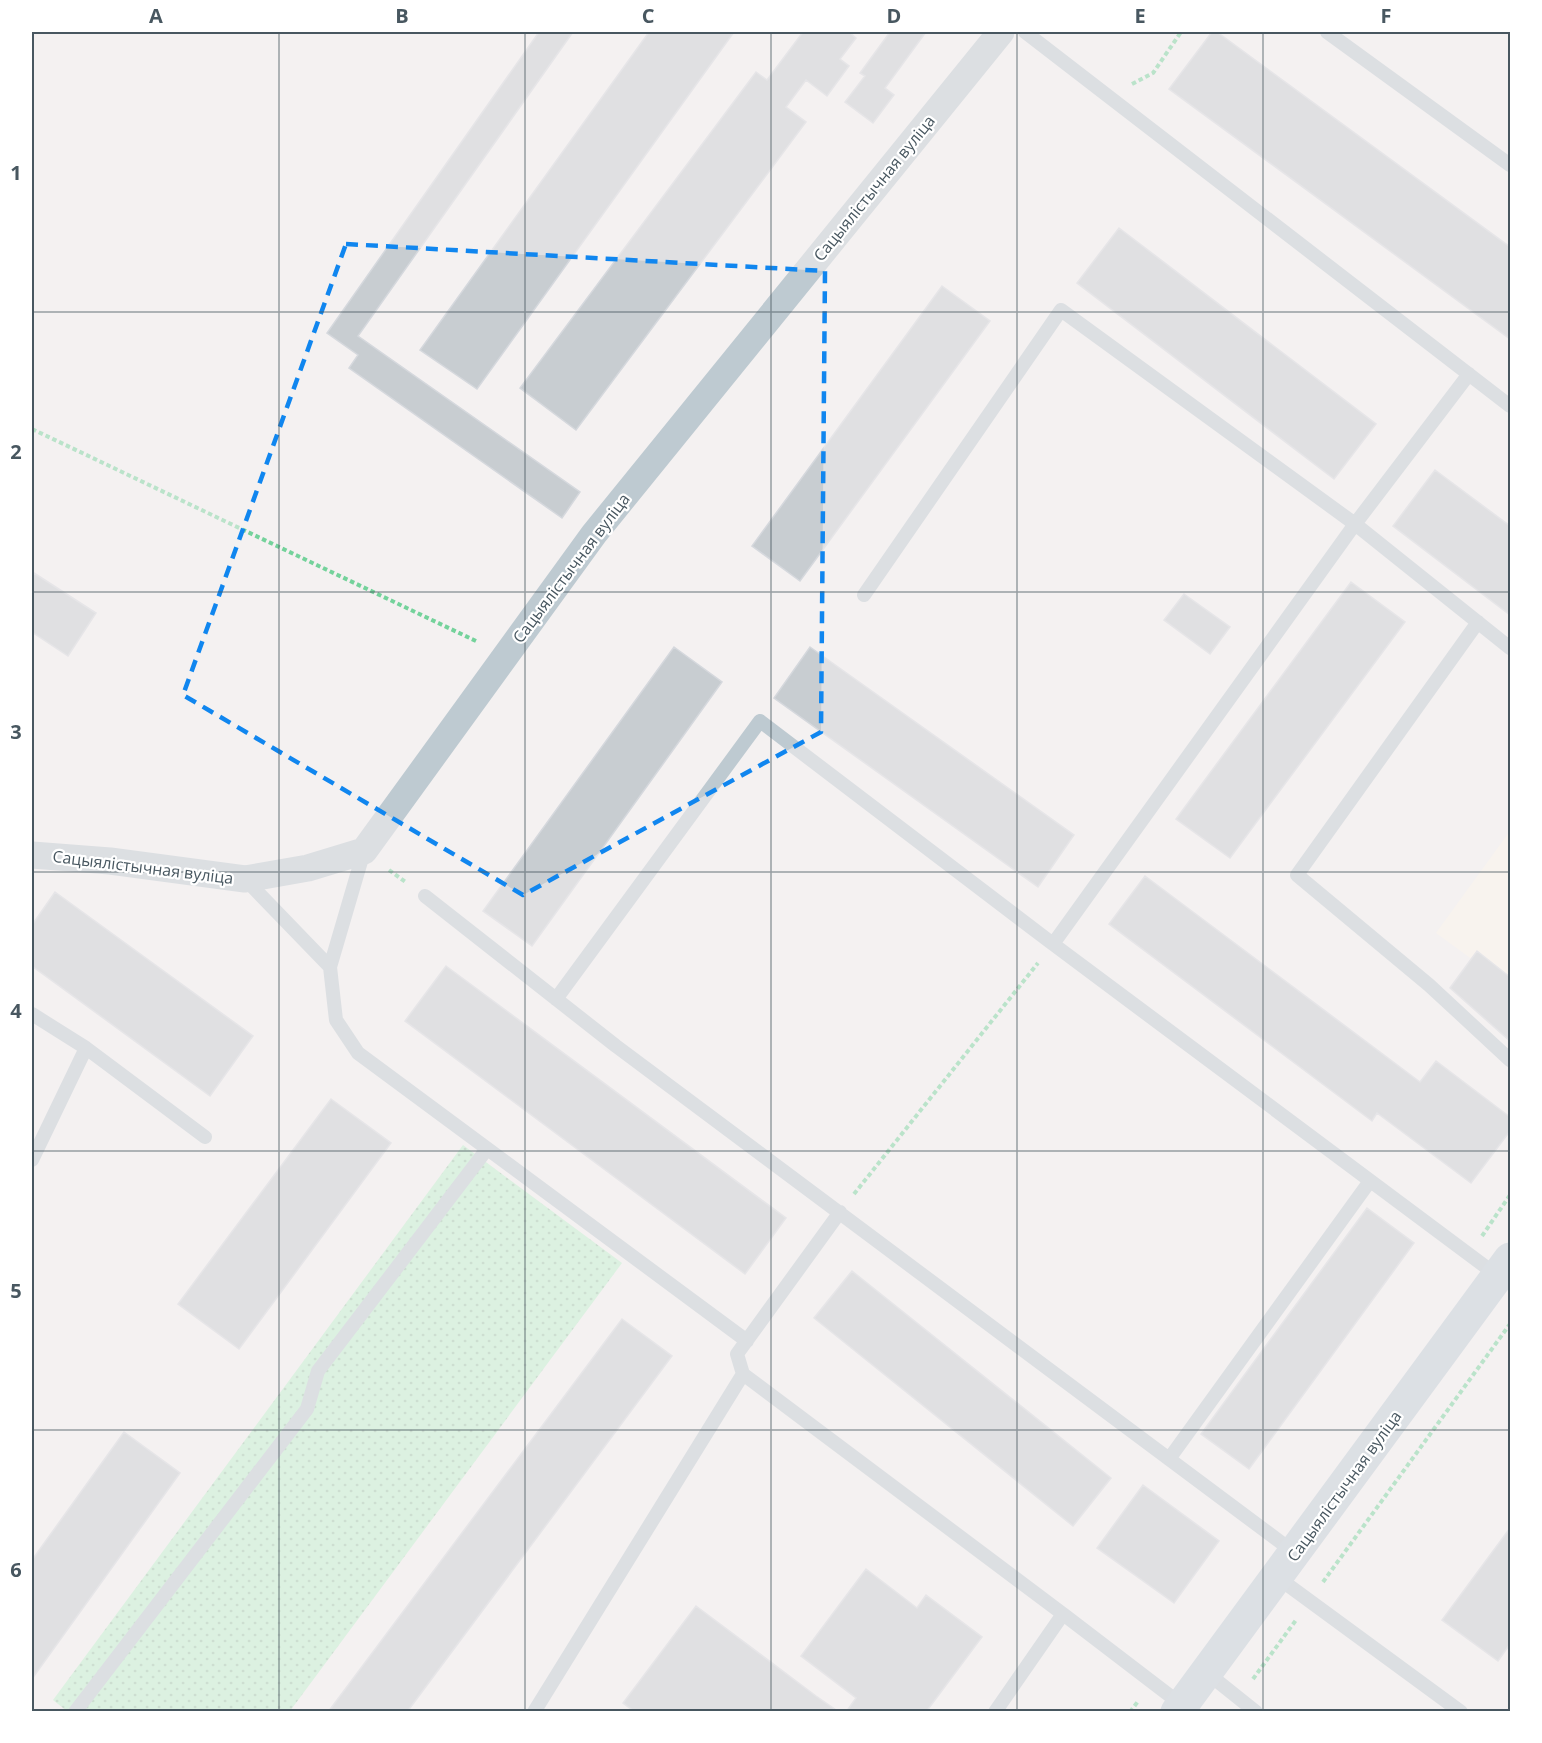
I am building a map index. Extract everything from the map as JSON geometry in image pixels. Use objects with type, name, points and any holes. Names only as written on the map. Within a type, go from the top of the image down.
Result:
[{"type":"main road","name":"Сацыялістычная вуліца","points":[[1179,1708],[1504,1267]]},
{"type":"street","name":"Сацыялістычная вуліца","points":[[32,855],[110,861],[245,879],[308,868],[364,851],[594,534],[1001,32]]},
{"type":"lane","points":[[1025,32],[1510,406]]},
{"type":"lane","points":[[1327,32],[1510,165]]},
{"type":"lane","points":[[864,595],[1061,310],[1355,524],[1510,648]]},
{"type":"lane","points":[[1053,944],[1355,524],[1468,374]]},
{"type":"lane","points":[[1478,622],[1297,875],[1429,986],[1510,1060]]},
{"type":"lane","points":[[556,999],[760,721],[1053,944],[1371,1181],[1504,1267]]},
{"type":"lane","points":[[364,851],[330,967],[336,1020],[358,1053],[747,1341]]},
{"type":"lane","points":[[245,879],[330,967]]},
{"type":"lane","points":[[425,896],[556,999],[1169,1459],[1286,1565],[1310,1601],[1461,1712]]},
{"type":"lane","points":[[32,1014],[86,1048],[205,1137]]},
{"type":"lane","points":[[32,1161],[86,1048]]},
{"type":"lane","points":[[75,1712],[307,1408],[318,1371],[487,1149]]},
{"type":"lane","points":[[1169,1459],[1371,1181]]},
{"type":"lane","points":[[840,1212],[737,1354],[743,1374],[1063,1614],[1179,1708]]},
{"type":"lane","points":[[534,1712],[743,1374]]},
{"type":"lane","points":[[994,1712],[1063,1614]]},
{"type":"lane","points":[[1206,1672],[1256,1712]]},
{"type":"path","points":[[1109,96],[1153,73],[1181,32]]},
{"type":"path","points":[[32,429],[506,655]]},
{"type":"path","points":[[364,851],[425,896]]},
{"type":"path","points":[[840,1212],[1053,944]]},
{"type":"path","points":[[1239,1698],[1510,1324]]},
{"type":"highlighted area","points":[[346,244],[825,271],[821,732],[523,895],[183,695]]},
{"type":"shaded area","points":[[1510,831],[1510,987],[1436,933]]},
{"type":"green space","points":[[463,1145],[622,1263],[290,1711],[68,1712],[53,1700]]},
{"type":"building","points":[[539,32],[573,32],[358,336],[580,492],[562,518],[349,368],[358,355],[327,333]]},
{"type":"building","points":[[649,32],[734,32],[477,389],[420,350]]},
{"type":"building","points":[[803,32],[849,32],[856,38],[840,59],[849,66],[827,96],[806,80],[786,107],[806,122],[576,430],[520,388],[756,72],[767,80]]},
{"type":"building","points":[[890,32],[926,32],[885,88],[894,95],[873,123],[845,102],[865,76],[860,73]]},
{"type":"building","points":[[1212,32],[1217,32],[1510,247],[1510,339],[1169,89]]},
{"type":"building","points":[[1119,228],[1376,424],[1334,479],[1077,283]]},
{"type":"building","points":[[942,286],[990,321],[800,581],[752,546]]},
{"type":"building","points":[[1435,470],[1510,526],[1510,615],[1393,526]]},
{"type":"building","points":[[34,573],[96,613],[68,656],[32,632],[32,577]]},
{"type":"building","points":[[1351,582],[1405,622],[1230,858],[1176,819]]},
{"type":"building","points":[[1184,594],[1230,627],[1210,654],[1164,620]]},
{"type":"building","points":[[674,647],[722,682],[532,946],[483,911]]},
{"type":"building","points":[[810,647],[1074,835],[1038,887],[774,698]]},
{"type":"building","points":[[1145,876],[1420,1082],[1436,1061],[1510,1117],[1510,1131],[1471,1183],[1377,1113],[1372,1121],[1109,924]]},
{"type":"building","points":[[55,892],[253,1036],[210,1096],[32,966],[32,925]]},
{"type":"building","points":[[1477,951],[1510,977],[1510,1041],[1450,988]]},
{"type":"building","points":[[446,966],[786,1218],[745,1274],[405,1021]]},
{"type":"building","points":[[331,1099],[391,1143],[239,1349],[178,1304]]},
{"type":"building","points":[[1367,1208],[1414,1243],[1249,1469],[1201,1434]]},
{"type":"building","points":[[852,1271],[1111,1478],[1073,1526],[814,1318]]},
{"type":"building","points":[[622,1319],[672,1356],[407,1712],[328,1712]]},
{"type":"building","points":[[124,1432],[180,1473],[32,1679],[32,1560]]},
{"type":"building","points":[[1143,1485],[1219,1541],[1174,1603],[1097,1548]]},
{"type":"building","points":[[1510,1528],[1510,1644],[1498,1661],[1442,1620]]},
{"type":"building","points":[[866,1569],[917,1608],[926,1595],[982,1637],[926,1712],[846,1712],[856,1698],[801,1656]]},
{"type":"building","points":[[696,1606],[839,1712],[635,1712],[623,1703]]}]
